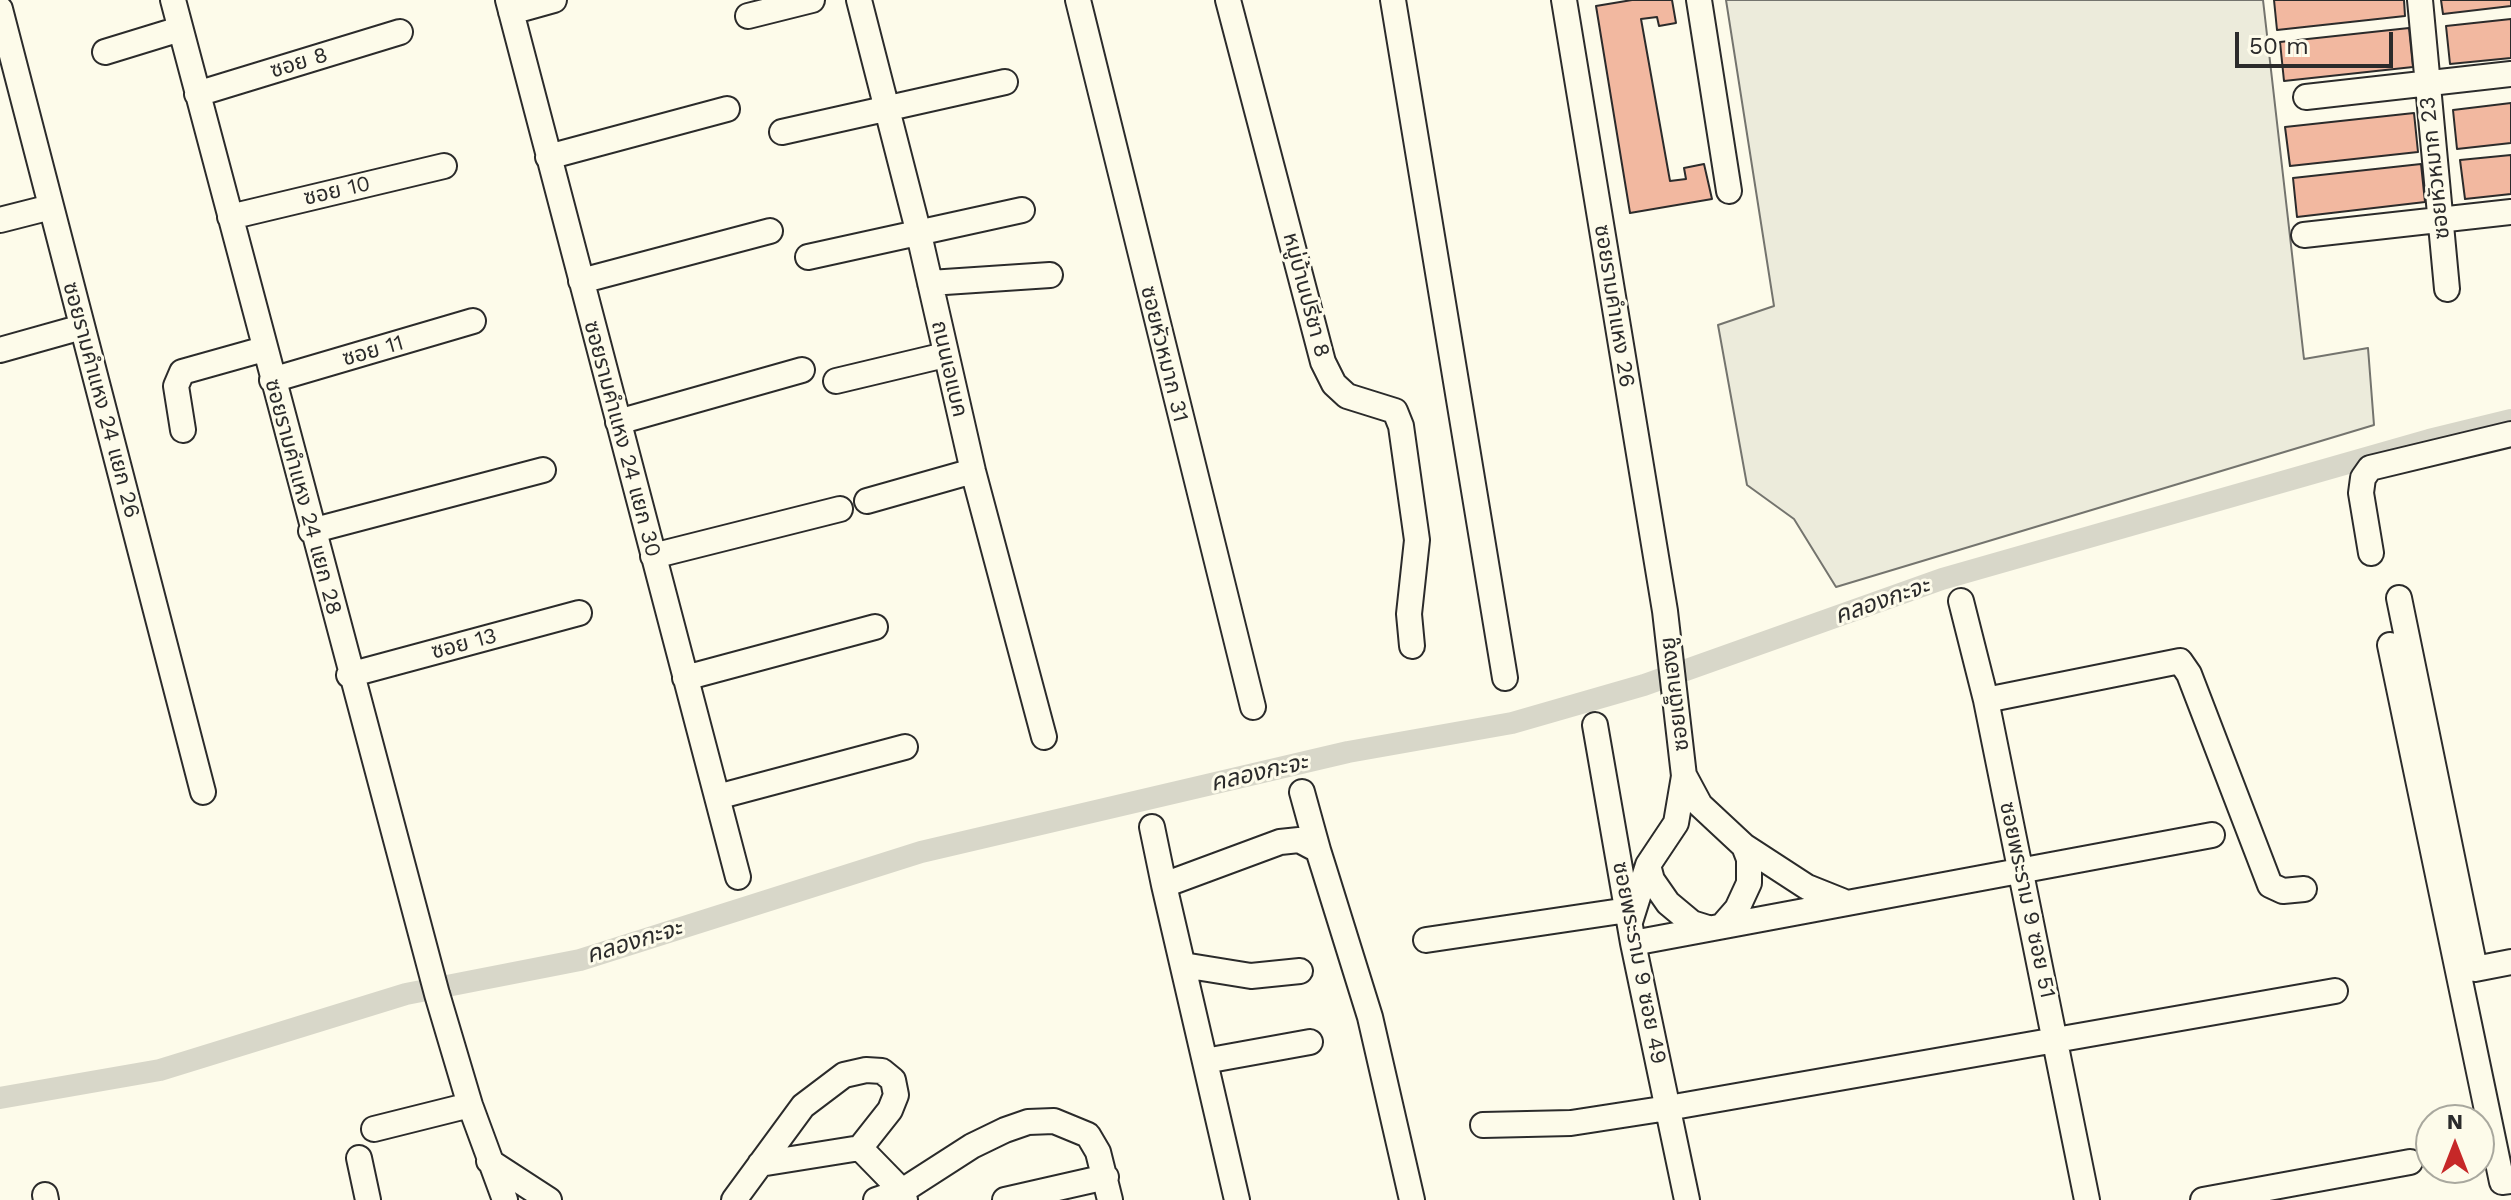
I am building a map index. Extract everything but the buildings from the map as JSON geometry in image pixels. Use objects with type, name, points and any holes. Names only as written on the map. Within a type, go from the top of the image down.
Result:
[{"type":"street","name":"ซอยรามคำแหง 24 แยก 28","points":[[173,0],[349,675],[437,994],[470,1105],[505,1200]]},
{"type":"street","points":[[510,6],[554,0]]},
{"type":"street","points":[[748,16],[812,0]]},
{"type":"street","name":"ถนนเอแบค","points":[[859,0],[918,230],[973,471],[1044,737]]},
{"type":"street","name":"ซอยหัวหมาก 31","points":[[1078,0],[1253,707]]},
{"type":"street","name":"หมู่บ้านปรีชา 8","points":[[1228,0],[1323,362],[1334,384],[1347,396],[1395,411],[1401,426],[1417,540],[1409,614],[1412,646]]},
{"type":"street","points":[[1393,0],[1505,678]]},
{"type":"street","name":"ซอยรามคำแหง 26","points":[[1564,0],[1665,611]]},
{"type":"street","points":[[1699,0],[1729,191]]},
{"type":"street","name":"ซอยหัวหมาก 23","points":[[2420,0],[2447,289]]},
{"type":"street","name":"ซอยรามคำแหง 24 แยก 30","points":[[510,6],[738,877]]},
{"type":"street","name":"ซอยรามคำแหง 24 แยก 26","points":[[0,9],[10,87],[51,207],[203,792]]},
{"type":"street","points":[[105,52],[180,29]]},
{"type":"street","name":"ซอย 8","points":[[197,94],[400,32]]},
{"type":"street","points":[[2306,97],[2511,74]]},
{"type":"street","points":[[782,132],[1005,82]]},
{"type":"street","points":[[548,157],[727,109]]},
{"type":"street","name":"ซอย 10","points":[[230,217],[444,166]]},
{"type":"street","points":[[0,220],[51,207]]},
{"type":"street","points":[[808,257],[918,230],[1022,210]]},
{"type":"street","points":[[2304,235],[2511,212]]},
{"type":"street","points":[[581,281],[770,231]]},
{"type":"street","points":[[930,283],[1050,275]]},
{"type":"street","name":"ซอย 11","points":[[272,380],[473,321]]},
{"type":"street","points":[[0,350],[82,327]]},
{"type":"street","points":[[183,430],[176,386],[182,372],[264,349]]},
{"type":"street","points":[[836,381],[945,355]]},
{"type":"street","points":[[618,422],[802,370]]},
{"type":"street","points":[[2371,553],[2361,493],[2363,478],[2370,468],[2511,434]]},
{"type":"street","points":[[311,531],[543,470]]},
{"type":"street","points":[[867,501],[973,471]]},
{"type":"street","points":[[653,556],[840,509]]},
{"type":"street","points":[[2399,598],[2475,969],[2511,962]]},
{"type":"street","name":"ซอยพระราม 9 ซอย 51","points":[[1961,601],[1986,700],[2087,1200]]},
{"type":"street","name":"ซอยเต็กเฮงยู","points":[[1630,925],[1648,865],[1676,823],[1684,776],[1680,716],[1665,611]]},
{"type":"street","name":"ซอย 13","points":[[349,675],[579,613]]},
{"type":"street","points":[[685,678],[875,627]]},
{"type":"street","points":[[2390,645],[2502,1182],[2511,1181]]},
{"type":"street","points":[[1986,700],[2180,661],[2189,674],[2270,885],[2283,891],[2304,889]]},
{"type":"street","name":"ซอยพระราม 9 ซอย 49","points":[[1595,725],[1630,925],[1687,1200]]},
{"type":"street","points":[[717,797],[905,747]]},
{"type":"street","name":"ซอยเต็กเฮงยู","points":[[1684,776],[1700,805],[1744,846],[1807,887],[1842,901]]},
{"type":"street","points":[[1302,792],[1370,1017],[1412,1200]]},
{"type":"street","points":[[1152,827],[1237,1200]]},
{"type":"street","points":[[1426,940],[1630,925],[1716,927],[1842,901],[2212,835]]},
{"type":"street","points":[[1164,885],[1280,842],[1299,840],[1318,850]]},
{"type":"street","points":[[1716,927],[1746,895],[1750,871],[1744,846]]},
{"type":"street","points":[[1648,865],[1658,890],[1668,903],[1692,923],[1716,927]]},
{"type":"street","points":[[1183,965],[1251,976],[1300,971]]},
{"type":"street","points":[[1483,1125],[1571,1123],[1668,1108],[2335,991]]},
{"type":"street","points":[[1205,1061],[1310,1042]]},
{"type":"street","points":[[734,1200],[760,1164],[803,1106],[821,1091],[844,1075],[882,1071],[893,1080],[896,1095],[890,1110],[860,1148],[760,1164]]},
{"type":"street","points":[[374,1129],[470,1105]]},
{"type":"street","points":[[876,1200],[903,1195],[972,1146],[1028,1122],[1054,1121],[1088,1135],[1098,1152],[1108,1188],[1005,1200]]},
{"type":"street","points":[[860,1148],[903,1195]]},
{"type":"street","points":[[359,1158],[368,1200]]},
{"type":"street","points":[[489,1161],[549,1200]]},
{"type":"street","points":[[2203,1200],[2410,1162]]},
{"type":"shaded area","points":[[1726,0],[2263,0],[2304,359],[2368,348],[2374,425],[1836,587],[1794,519],[1747,485],[1718,325],[1774,306]]},
{"type":"waterway","name":"คลองกะจะ","points":[[0,1098],[160,1070],[406,994],[580,960],[921,852],[1348,752],[1512,723],[1644,685],[1942,579],[2429,440],[2511,420]]}]
